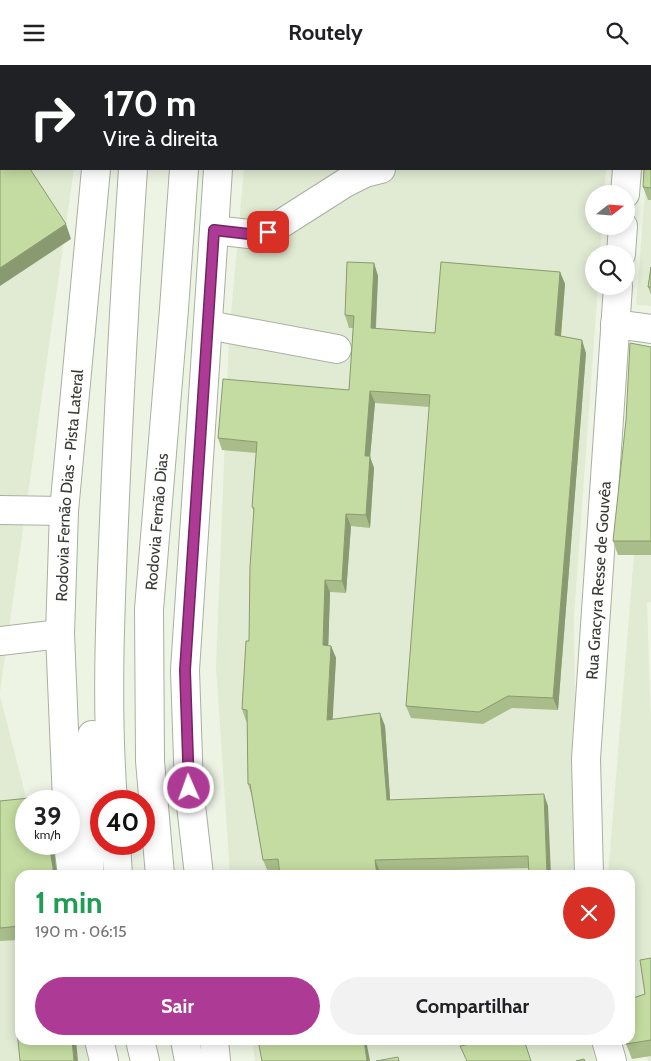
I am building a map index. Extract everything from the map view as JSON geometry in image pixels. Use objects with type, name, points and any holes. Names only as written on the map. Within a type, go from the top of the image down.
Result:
[{"type":"main road","name":"Rodovia Fernão Dias - Pista Lateral","points":[[67,790],[60,634],[64,511],[96,170]]},
{"type":"main road","points":[[112,790],[110,765],[110,608],[120,365],[133,170]]},
{"type":"main road","name":"Rodovia Fernão Dias","points":[[160,870],[150,761],[149,609],[184,170]]},
{"type":"main road","points":[[198,870],[189,788],[185,670],[218,170]]},
{"type":"main road","points":[[214,230],[249,234],[268,232],[346,183],[365,173],[377,170]]},
{"type":"main road","points":[[626,185],[627,170]]},
{"type":"main road","name":"Rua Gracyra Resse de Gouvêa","points":[[589,870],[586,759],[617,295]]},
{"type":"main road","points":[[615,324],[651,329]]},
{"type":"main road","points":[[208,325],[337,349]]},
{"type":"main road","points":[[0,510],[64,511]]},
{"type":"main road","points":[[89,870],[93,681],[110,608]]},
{"type":"main road","points":[[0,641],[60,634]]},
{"type":"main road","points":[[69,855],[71,870]]},
{"type":"main road","points":[[117,855],[118,870]]},
{"type":"main road","points":[[100,1045],[104,1061]]},
{"type":"main road","points":[[141,1045],[145,1061]]},
{"type":"main road","points":[[186,1045],[189,1061]]},
{"type":"main road","points":[[214,1045],[216,1061]]},
{"type":"main road","points":[[223,1045],[225,1061]]},
{"type":"main road","points":[[607,1045],[612,1061]]},
{"type":"shaded area","points":[[0,170],[74,170],[0,692]]},
{"type":"shaded area","points":[[244,170],[606,170],[605,185],[585,185],[585,235],[601,235],[601,245],[585,245],[585,295],[597,295],[574,617],[577,870],[230,870],[216,667],[229,336]]},
{"type":"shaded area","points":[[647,170],[651,170],[651,306],[636,305]]},
{"type":"shaded area","points":[[651,346],[651,602],[647,603],[651,722],[651,1061],[648,1061],[635,1008],[635,870],[608,870]]},
{"type":"shaded area","points":[[0,696],[24,790],[15,790],[15,855],[24,855],[21,870],[15,870],[15,1045],[89,1045],[93,1061],[0,1061]]},
{"type":"shaded area","points":[[253,1045],[591,1045],[596,1061],[255,1061]]},
{"type":"building","points":[[0,170],[31,170],[66,224],[0,268]]},
{"type":"building","points":[[644,170],[651,170],[651,188],[643,187]]},
{"type":"building","points":[[347,262],[374,263],[371,328],[435,333],[441,262],[560,272],[555,335],[582,340],[553,698],[508,696],[479,712],[406,706],[430,395],[370,391],[365,456],[370,456],[366,515],[346,514],[342,581],[325,580],[323,645],[331,646],[327,720],[380,713],[387,800],[544,794],[547,870],[529,870],[528,856],[375,860],[376,870],[279,870],[278,859],[263,860],[250,784],[248,784],[247,710],[242,709],[246,641],[249,641],[250,567],[254,508],[252,507],[257,442],[218,438],[223,379],[349,390],[354,316],[345,315]]},
{"type":"building","points":[[651,267],[651,287],[648,287]]},
{"type":"building","points":[[630,343],[651,347],[651,541],[613,541],[626,420]]},
{"type":"building","points":[[15,799],[15,855],[51,855],[53,870],[15,870],[15,926],[0,928],[0,801]]},
{"type":"building","points":[[651,958],[651,1040],[635,1043],[635,997],[645,994],[640,960]]},
{"type":"building","points":[[18,1045],[72,1045],[74,1061],[20,1061]]},
{"type":"building","points":[[259,1045],[365,1045],[367,1061],[262,1061]]},
{"type":"building","points":[[526,1045],[531,1061],[467,1061],[460,1046]]},
{"type":"building","points":[[398,1057],[399,1061],[376,1061]]},
{"type":"route","points":[[189,788],[185,670],[214,230],[249,234],[268,232]]}]
